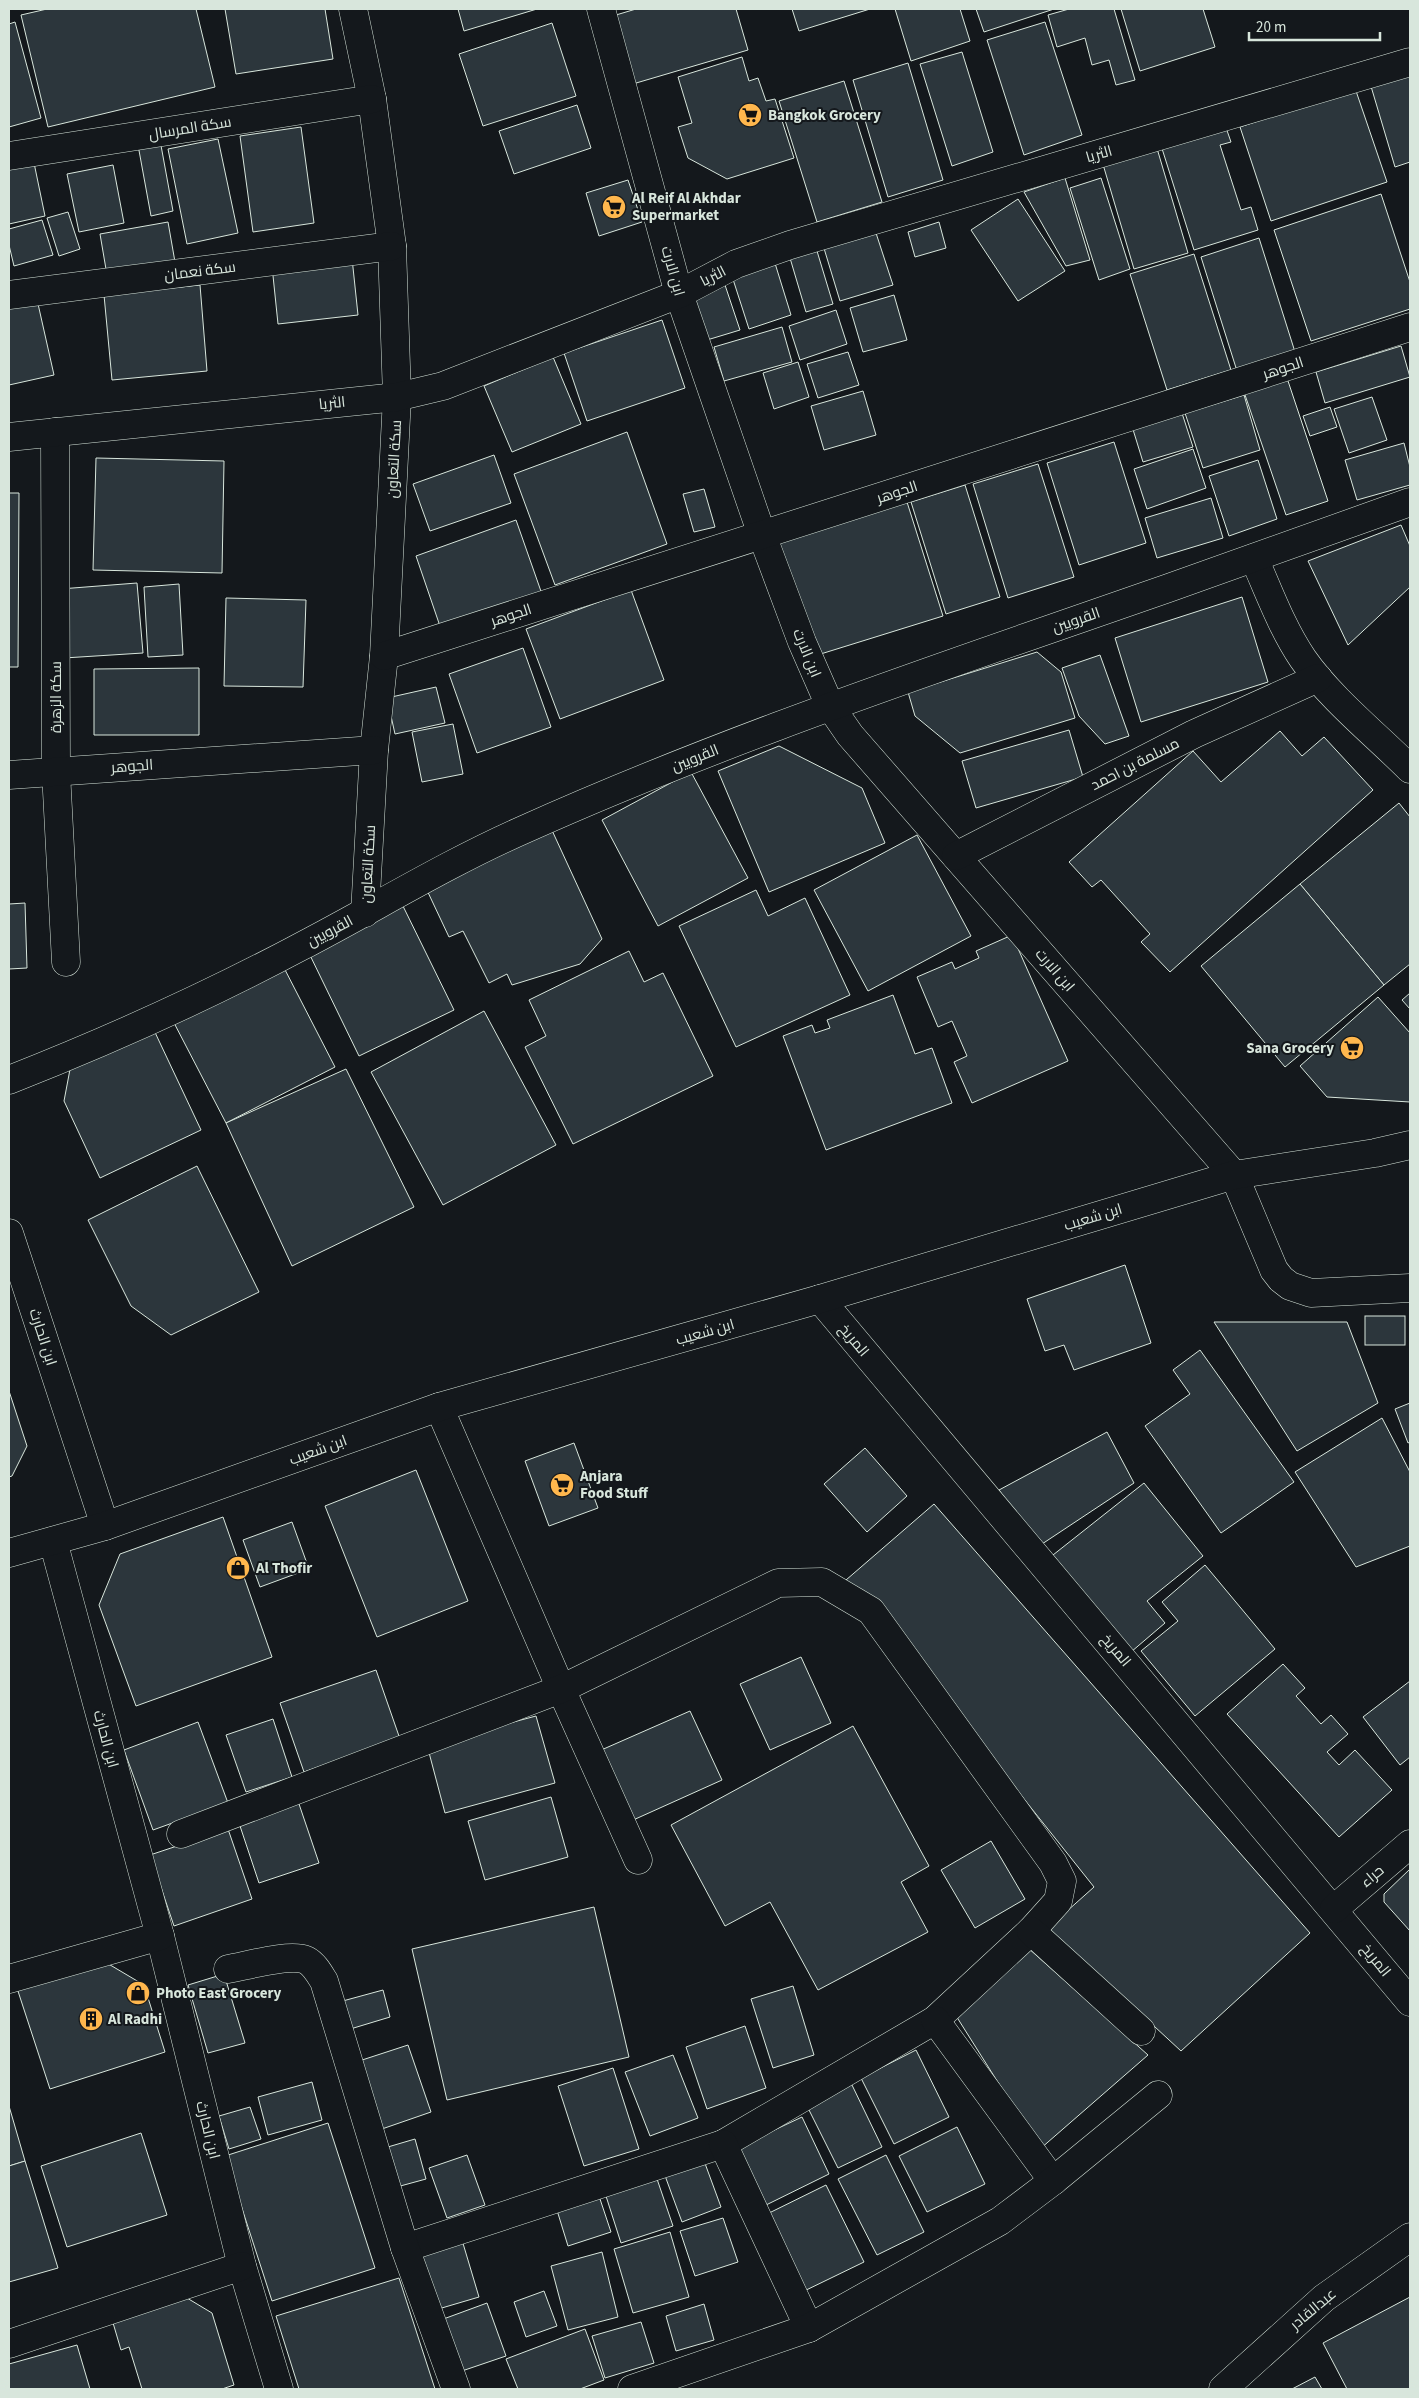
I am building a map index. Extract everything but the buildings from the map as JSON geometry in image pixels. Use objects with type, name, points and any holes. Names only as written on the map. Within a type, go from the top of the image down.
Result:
[{"type":"street","name":"سكة التعاون","points":[[353,9],[372,99],[392,246],[397,397],[384,656],[374,750],[365,913]]},
{"type":"street","name":"ابن الارت","points":[[600,9],[679,294],[762,535],[802,642],[830,706],[850,736],[1234,1175],[1274,1270],[1281,1279],[1290,1286],[1311,1293],[1410,1288]]},
{"type":"street","name":"الثريا","points":[[9,436],[397,397],[443,386],[679,294],[736,264],[790,245],[1410,62]]},
{"type":"street","name":"سكة المرسال","points":[[9,156],[372,99]]},
{"type":"street","name":"سكة نعمان","points":[[9,295],[392,246]]},
{"type":"street","name":"الجوهر","points":[[384,656],[1410,326]]},
{"type":"street","name":"سكة الزهرة","points":[[56,432],[56,772],[66,962]]},
{"type":"street","name":"القرويين","points":[[9,1080],[68,1057],[211,992],[365,913],[447,866],[523,830],[713,750],[830,706],[1410,502]]},
{"type":"street","points":[[1254,558],[1285,627],[1302,657],[1318,678],[1410,769]]},
{"type":"street","name":"مسلمة بن احمد","points":[[956,856],[1194,734],[1318,678]]},
{"type":"street","name":"الجوهر","points":[[9,775],[374,750]]},
{"type":"street","name":"ابن شعيب","points":[[9,1553],[105,1526],[439,1407],[820,1299],[1234,1175],[1375,1153],[1410,1145]]},
{"type":"street","name":"ابن الحارث","points":[[9,1233],[105,1526]]},
{"type":"street","name":"المريخ","points":[[820,1299],[1334,1909],[1410,2002]]},
{"type":"street","points":[[439,1407],[561,1689],[638,1860]]},
{"type":"street","name":"ابن الحارث","points":[[53,1541],[160,1936],[242,2266],[279,2389]]},
{"type":"street","points":[[181,1834],[561,1689],[778,1583],[822,1582],[871,1611],[1053,1863],[1062,1881],[1058,1901],[1031,1931],[935,2020],[723,2144],[405,2248]]},
{"type":"street","name":"حراء","points":[[1334,1909],[1410,1844]]},
{"type":"street","points":[[1031,1931],[1141,2031]]},
{"type":"street","points":[[9,1979],[160,1936]]},
{"type":"street","points":[[228,1969],[278,1959],[305,1960],[316,1968],[324,1981],[405,2248],[456,2389]]},
{"type":"street","points":[[935,2020],[1053,2182]]},
{"type":"street","points":[[632,2389],[664,2384],[809,2328],[1000,2221],[1053,2182],[1158,2095]]},
{"type":"street","points":[[723,2144],[809,2328]]},
{"type":"street","name":"عبدالقادر","points":[[1223,2389],[1324,2298],[1410,2237]]},
{"type":"street","points":[[9,2344],[242,2266]]},
{"type":"place","name":"Bangkok Grocery","points":[[750,115]]},
{"type":"place","name":"Al Reif Al Akhdar Supermarket","points":[[614,207]]},
{"type":"place","name":"Sana Grocery","points":[[1352,1048]]},
{"type":"place","name":"Anjara Food Stuff","points":[[562,1485]]},
{"type":"place","name":"Al Thofir","points":[[238,1568]]},
{"type":"place","name":"Photo East Grocery","points":[[138,1993]]},
{"type":"place","name":"Al Radhi","points":[[91,2019]]}]
